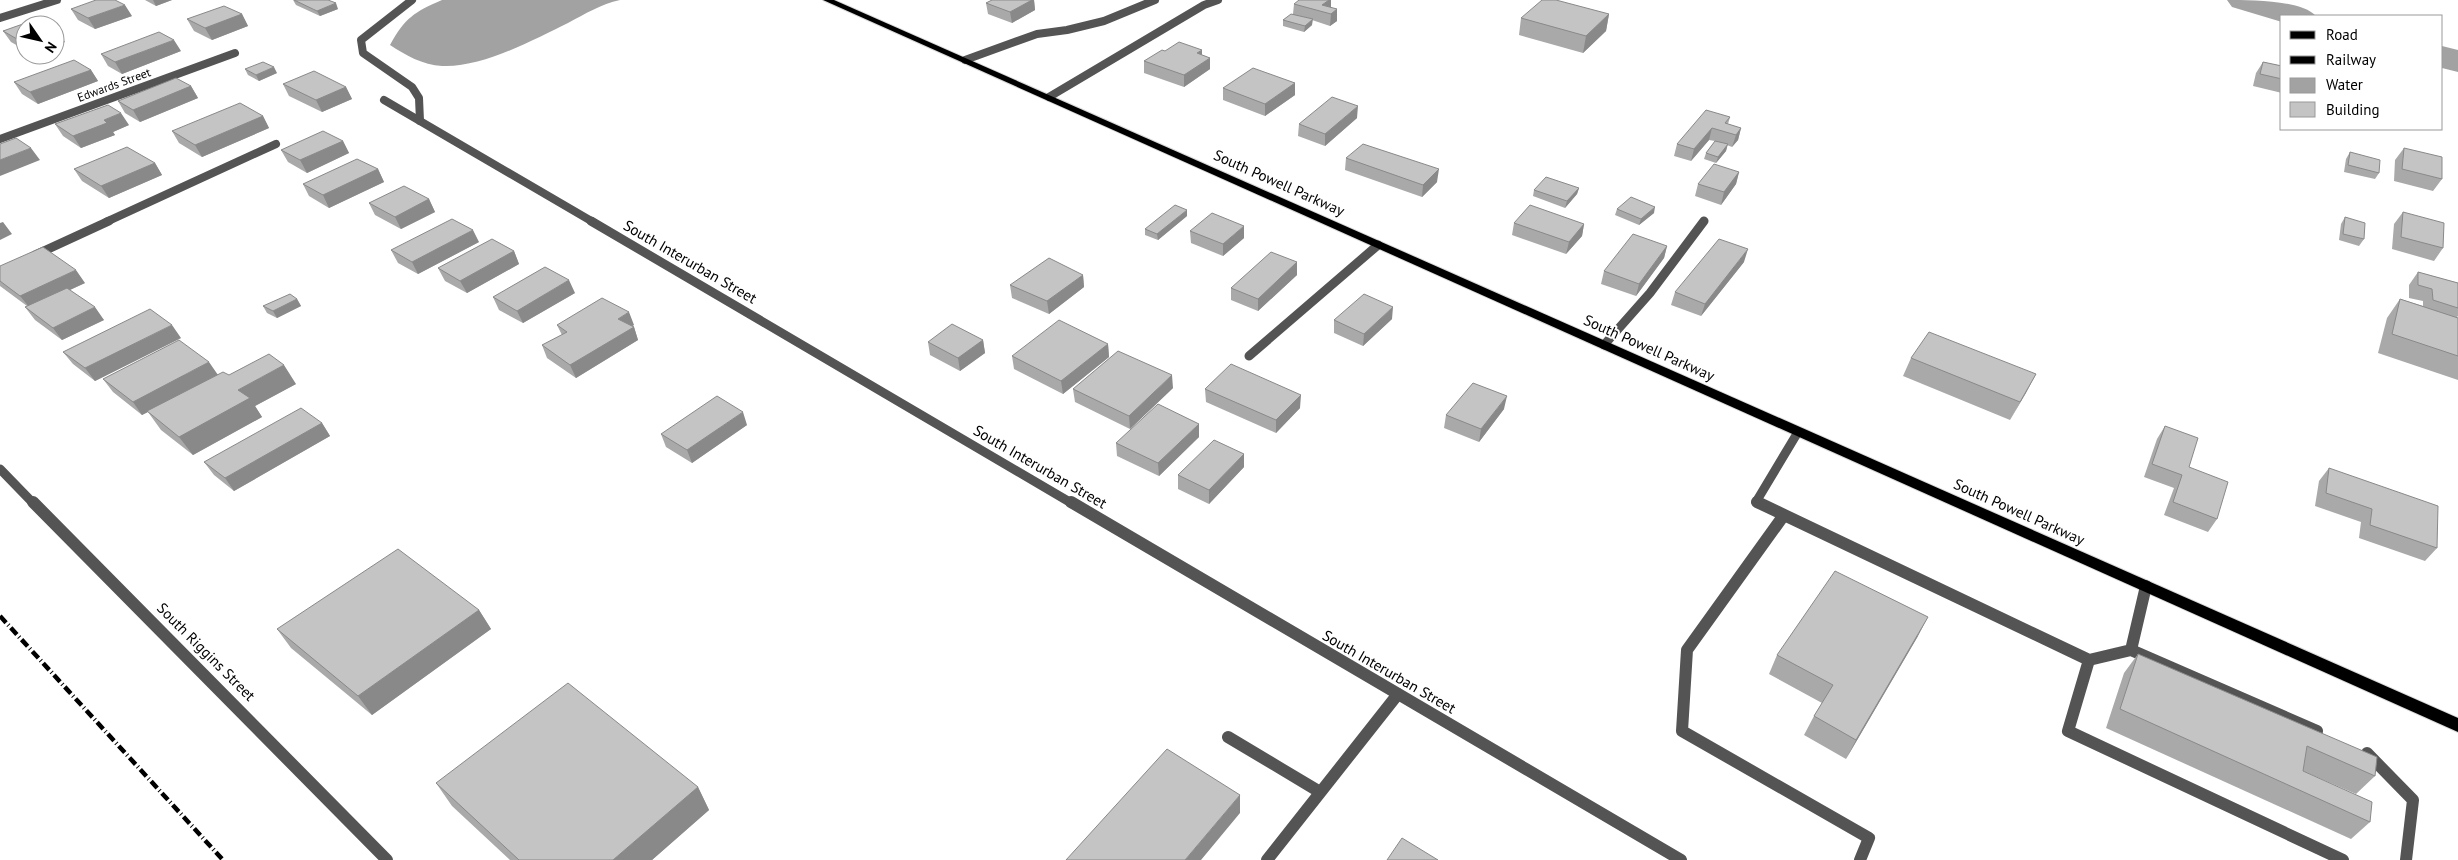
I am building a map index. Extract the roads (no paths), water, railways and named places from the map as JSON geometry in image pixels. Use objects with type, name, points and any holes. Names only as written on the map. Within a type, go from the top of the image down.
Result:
[{"type":"main road","name":"South Powell Parkway","points":[[827,0],[1049,97],[2458,725]]},
{"type":"street","points":[[0,18],[57,0]]},
{"type":"street","points":[[412,0],[361,40],[363,53],[412,87],[419,98],[420,121]]},
{"type":"street","points":[[965,60],[1036,34],[1067,30],[1104,21],[1155,0]]},
{"type":"street","points":[[1049,97],[1204,5],[1218,0]]},
{"type":"street","name":"Edwards Street","points":[[0,139],[235,53]]},
{"type":"street","name":"South Interurban Street","points":[[384,100],[1681,860]]},
{"type":"street","points":[[27,259],[276,144]]},
{"type":"street","points":[[1604,345],[1650,293],[1704,221]]},
{"type":"street","points":[[1249,356],[1378,245]]},
{"type":"street","points":[[1798,432],[1756,502],[2090,660],[2131,650],[2332,738]]},
{"type":"street","name":"South Riggins Street","points":[[0,469],[387,860]]},
{"type":"street","points":[[1784,515],[1687,650],[1682,731],[1869,838],[1860,860]]},
{"type":"street","points":[[2131,650],[2146,586]]},
{"type":"street","points":[[2090,660],[2068,730],[2343,860]]},
{"type":"street","points":[[1267,860],[1398,694]]},
{"type":"street","points":[[1228,737],[1320,792]]},
{"type":"street","points":[[2360,749],[2369,753],[2413,800],[2406,860]]},
{"type":"water","points":[[442,0],[620,0],[600,7],[507,52],[474,63],[442,66],[428,64],[414,59],[390,45],[411,17],[424,8]]},
{"type":"waterway","points":[[2244,0],[2295,15]]},
{"type":"waterway","points":[[2443,57],[2458,61]]},
{"type":"railway","points":[[0,616],[223,860]]}]
